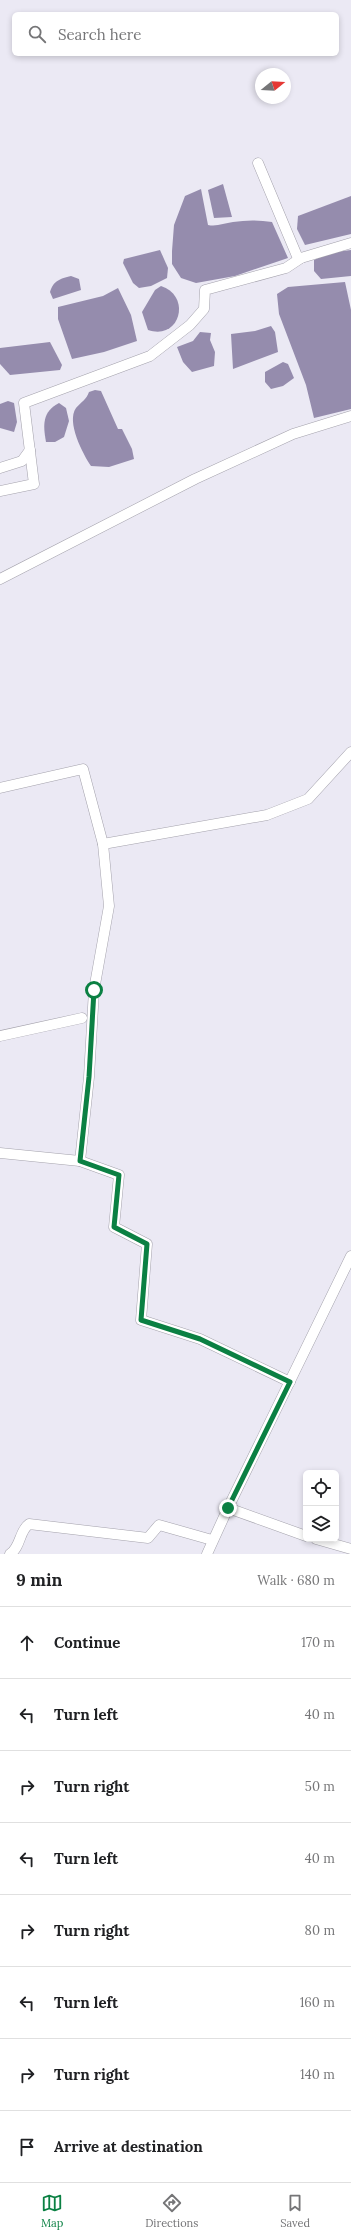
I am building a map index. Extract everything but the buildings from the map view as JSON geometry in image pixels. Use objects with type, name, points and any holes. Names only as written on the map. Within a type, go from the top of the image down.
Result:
[{"type":"street","points":[[258,163],[293,252],[301,258]]},
{"type":"street","points":[[0,491],[34,484],[24,403],[150,356],[190,325],[204,309],[205,290],[286,268],[301,258],[351,244]]},
{"type":"street","points":[[0,579],[223,466],[292,434],[351,416]]},
{"type":"street","points":[[0,468],[22,461],[30,450]]},
{"type":"street","points":[[103,844],[267,815],[308,799],[351,752]]},
{"type":"street","points":[[0,788],[83,769],[103,844],[110,906],[94,990],[89,1077],[80,1161]]},
{"type":"street","points":[[0,1036],[82,1018]]},
{"type":"street","points":[[0,1153],[80,1161],[119,1175],[114,1227],[147,1244],[141,1320],[200,1339],[290,1382]]},
{"type":"street","points":[[208,1554],[212,1540],[351,1256]]},
{"type":"street","points":[[228,1508],[303,1535]]},
{"type":"street","points":[[10,1554],[14,1551],[23,1528],[29,1524],[148,1538],[159,1526],[212,1540]]},
{"type":"street","points":[[326,1542],[351,1549]]},
{"type":"shaded area","points":[[223,184],[232,217],[214,218],[208,190]]},
{"type":"shaded area","points":[[201,189],[208,225],[248,221],[272,222],[288,258],[235,276],[196,283],[181,278],[172,264],[174,225],[185,196]]},
{"type":"shaded area","points":[[351,196],[351,234],[305,245],[297,229],[298,216]]},
{"type":"shaded area","points":[[160,250],[168,268],[167,278],[151,286],[139,288],[133,283],[123,263],[124,259]]},
{"type":"shaded area","points":[[351,250],[351,276],[321,279],[314,271],[314,260],[328,253]]},
{"type":"shaded area","points":[[71,276],[79,279],[81,290],[53,299],[50,292],[53,285],[61,279]]},
{"type":"shaded area","points":[[345,282],[351,310],[351,409],[314,418],[306,385],[279,314],[277,294],[288,287]]},
{"type":"shaded area","points":[[161,286],[171,291],[177,299],[179,307],[178,316],[174,324],[168,329],[159,332],[148,330],[142,312],[155,290]]},
{"type":"shaded area","points":[[118,288],[131,315],[137,341],[104,352],[72,359],[58,319],[58,307],[103,296]]},
{"type":"shaded area","points":[[271,326],[275,332],[278,352],[233,369],[231,334],[255,331]]},
{"type":"shaded area","points":[[200,332],[211,333],[210,340],[215,352],[214,366],[192,372],[183,362],[177,347],[193,341]]},
{"type":"shaded area","points":[[50,342],[62,365],[60,370],[10,375],[0,364],[0,348]]},
{"type":"shaded area","points":[[283,362],[288,364],[294,378],[283,386],[271,389],[265,382],[265,372]]},
{"type":"shaded area","points":[[95,390],[101,391],[118,429],[122,429],[132,449],[134,459],[109,467],[91,466],[88,461],[80,446],[74,429],[73,414],[89,392]]},
{"type":"shaded area","points":[[8,401],[14,403],[17,422],[14,432],[0,428],[0,404]]},
{"type":"shaded area","points":[[59,403],[66,408],[69,421],[64,437],[55,442],[46,442],[44,430],[45,420],[49,410]]},
{"type":"route","points":[[94,990],[89,1077],[80,1161],[119,1175],[114,1227],[147,1244],[141,1320],[200,1339],[290,1382],[228,1508]]}]
